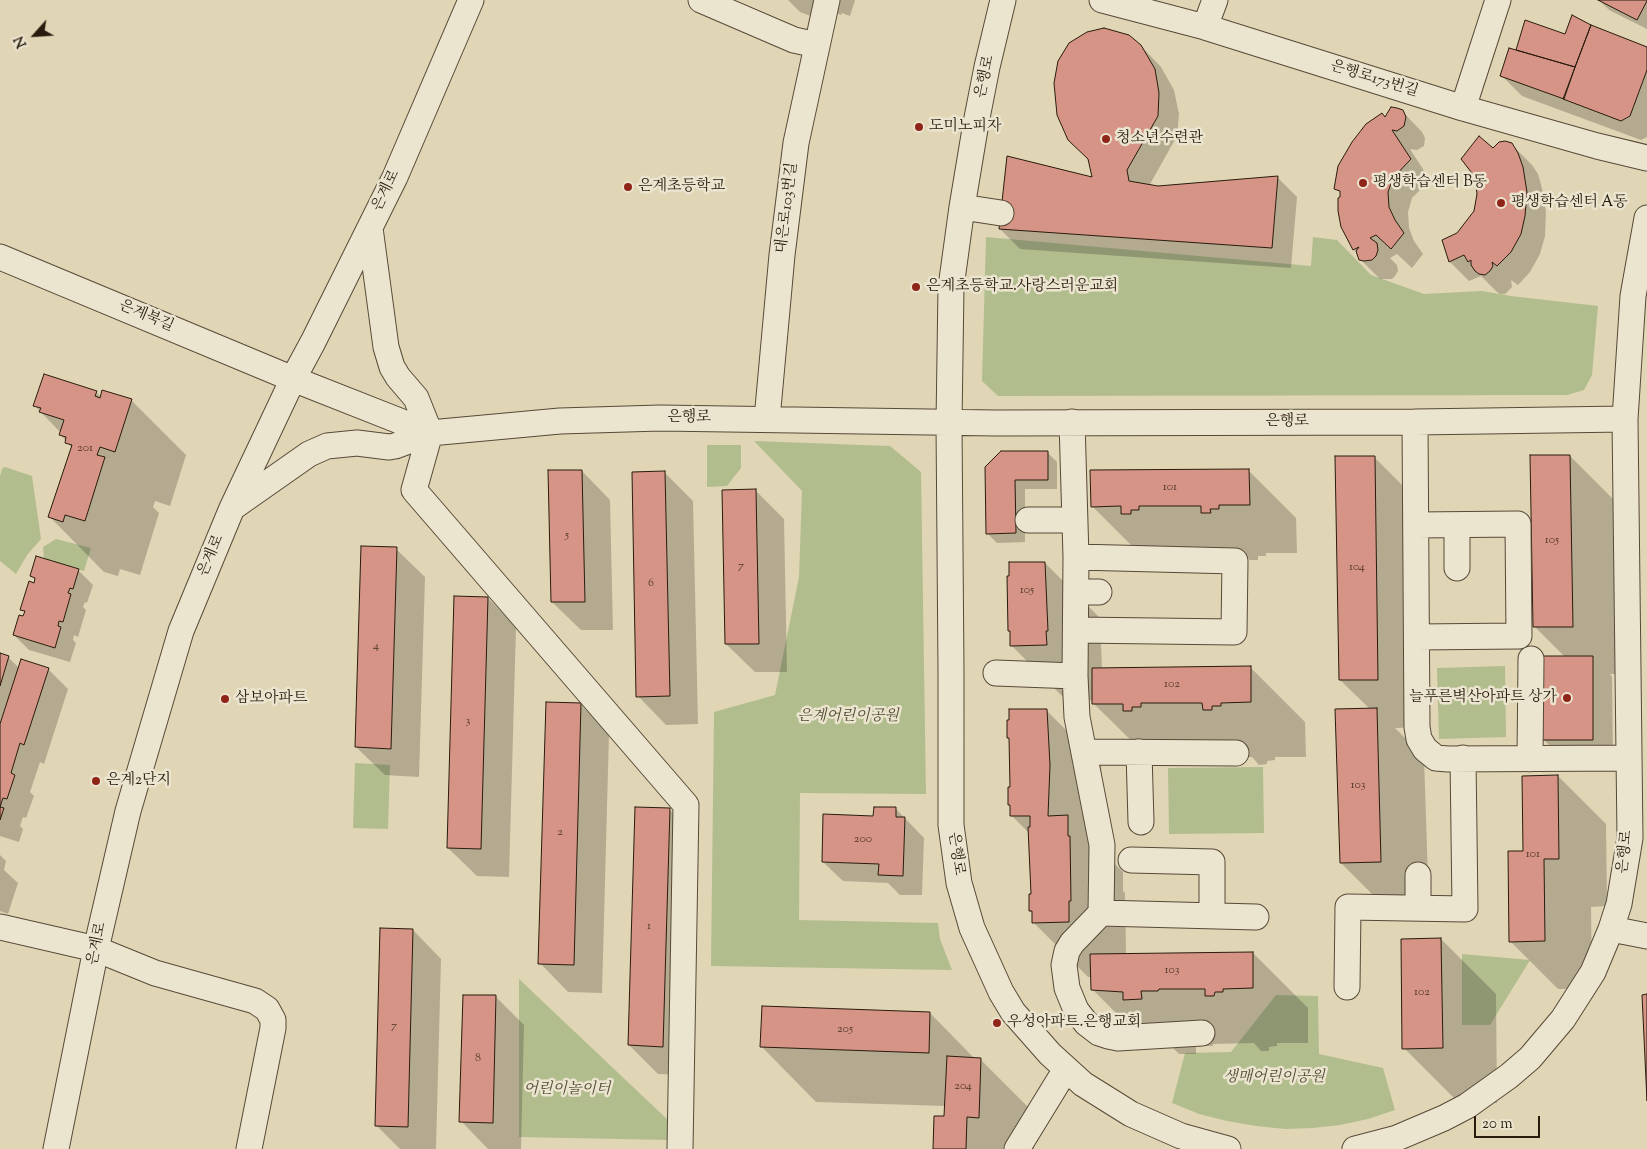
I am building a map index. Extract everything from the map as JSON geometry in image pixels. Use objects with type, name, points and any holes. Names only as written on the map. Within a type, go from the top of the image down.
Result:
[{"type":"street","name":"은계로","points":[[56,1149],[96,949],[128,811],[181,631],[232,508],[293,379],[395,176],[472,0]]},
{"type":"street","points":[[701,0],[794,40],[817,45]]},
{"type":"street","name":"대은로103번길","points":[[767,419],[782,255],[796,143],[827,0]]},
{"type":"street","name":"은행로","points":[[1003,0],[985,77],[962,207],[951,287],[949,423],[951,825],[956,868],[961,893],[972,928],[1001,992],[1013,1012],[1066,1069],[1083,1084],[1107,1100],[1189,1143],[1228,1149]]},
{"type":"street","name":"은행로173번길","points":[[1102,0],[1205,28],[1463,108],[1647,158]]},
{"type":"street","points":[[1205,28],[1215,0]]},
{"type":"street","points":[[1463,108],[1498,0]]},
{"type":"street","points":[[962,207],[1001,213]]},
{"type":"street","name":"은행로","points":[[1354,1149],[1418,1130],[1467,1106],[1490,1091],[1530,1058],[1563,1019],[1593,972],[1619,904],[1638,837],[1628,758],[1625,419],[1633,296],[1647,218]]},
{"type":"street","points":[[370,228],[386,347],[398,377],[416,398],[430,433],[414,490],[686,804],[680,1149]]},
{"type":"street","name":"은계북길","points":[[0,256],[293,379],[430,433]]},
{"type":"street","name":"은행로","points":[[430,433],[560,421],[660,418],[949,423],[1415,422],[1625,419]]},
{"type":"street","points":[[1072,422],[1076,557],[1087,592],[1076,630],[1075,676],[1077,717],[1102,844],[1101,913],[1072,943],[1065,959],[1067,988],[1076,1010],[1086,1023],[1099,1033],[1118,1038],[1202,1033]]},
{"type":"street","points":[[1415,422],[1417,728],[1419,739],[1425,749],[1436,758],[1448,759],[1628,758]]},
{"type":"street","points":[[232,508],[309,454],[327,446],[357,443],[388,447],[396,446],[430,433]]},
{"type":"street","points":[[1028,520],[1074,520]]},
{"type":"street","points":[[1417,526],[1518,524],[1519,636],[1417,638]]},
{"type":"street","points":[[1457,525],[1457,568]]},
{"type":"street","points":[[1076,557],[1235,561],[1234,632],[1076,630]]},
{"type":"street","points":[[1530,659],[1530,759]]},
{"type":"street","points":[[996,673],[1075,676]]},
{"type":"street","points":[[1085,752],[1236,752]]},
{"type":"street","points":[[1139,752],[1141,822]]},
{"type":"street","points":[[1347,987],[1348,907],[1465,910],[1463,758]]},
{"type":"street","points":[[1131,860],[1212,852],[1212,916]]},
{"type":"street","points":[[1418,875],[1418,908]]},
{"type":"street","points":[[1101,913],[1256,917]]},
{"type":"street","points":[[0,927],[96,949],[155,973],[254,1001],[267,1010],[271,1014],[273,1028],[250,1149]]},
{"type":"street","points":[[1611,929],[1647,936]]},
{"type":"street","points":[[1017,1149],[1066,1069]]},
{"type":"street","points":[[1398,1149],[1418,1130]]},
{"type":"green space","points":[[986,237],[1311,266],[1313,237],[1337,240],[1371,275],[1424,294],[1482,291],[1598,306],[1592,375],[1584,390],[1567,395],[998,396],[982,381]]},
{"type":"green space","name":"은계어린이공원","points":[[754,441],[890,446],[921,472],[926,794],[800,793],[799,920],[938,923],[940,939],[952,970],[711,966],[714,712],[775,695],[799,577],[802,491]]},
{"type":"green space","points":[[707,445],[741,445],[741,468],[727,486],[707,487]]},
{"type":"green space","points":[[5,467],[32,476],[41,539],[27,555],[16,574],[0,561],[0,476],[2,469]]},
{"type":"green space","points":[[56,539],[91,548],[84,571],[44,559],[43,547]]},
{"type":"green space","points":[[1505,666],[1506,737],[1439,739],[1437,668]]},
{"type":"green space","points":[[355,763],[390,765],[388,829],[353,828]]},
{"type":"green space","points":[[1263,767],[1264,833],[1169,834],[1168,768]]},
{"type":"green space","points":[[1462,954],[1530,960],[1490,1025],[1462,1025]]},
{"type":"green space","name":"어린이놀이터","points":[[519,979],[669,1121],[669,1140],[519,1137]]},
{"type":"green space","name":"생매어린이공원","points":[[1276,995],[1318,996],[1319,1054],[1383,1068],[1395,1110],[1368,1119],[1340,1125],[1285,1129],[1227,1121],[1199,1114],[1172,1103],[1185,1053],[1231,1052]]},
{"type":"building","points":[[1598,0],[1647,0],[1647,1],[1637,20]]},
{"type":"building","points":[[1572,15],[1591,25],[1575,67],[1516,50],[1525,20],[1565,34]]},
{"type":"building","points":[[1591,25],[1647,47],[1647,70],[1630,116],[1621,121],[1563,99]]},
{"type":"building","name":"청소년수련관","points":[[1104,28],[1129,35],[1141,45],[1155,69],[1159,93],[1158,116],[1127,170],[1129,181],[1158,186],[1278,176],[1272,248],[999,229],[1007,156],[1092,177],[1088,159],[1068,140],[1057,115],[1054,83],[1058,61],[1069,43],[1087,32]]},
{"type":"building","points":[[1509,48],[1575,67],[1564,99],[1500,76]]},
{"type":"building","name":"평생학습센터 B동","points":[[1391,107],[1403,110],[1406,117],[1404,126],[1397,131],[1392,130],[1411,159],[1393,178],[1388,192],[1389,207],[1404,233],[1391,249],[1376,235],[1370,238],[1377,243],[1378,250],[1372,260],[1364,261],[1359,260],[1356,251],[1359,247],[1353,250],[1341,227],[1338,211],[1340,191],[1334,189],[1338,166],[1352,142],[1366,124],[1382,113],[1385,117]]},
{"type":"building","name":"평생학습센터 A동","points":[[1479,136],[1493,148],[1499,142],[1512,143],[1523,167],[1527,192],[1521,234],[1511,252],[1497,266],[1492,262],[1493,266],[1485,275],[1475,271],[1471,265],[1471,260],[1468,262],[1464,255],[1449,262],[1442,240],[1457,233],[1474,211],[1477,194],[1475,177],[1461,159]]},
{"type":"building","points":[[44,374],[97,391],[95,396],[100,398],[102,390],[132,399],[115,452],[100,447],[97,455],[105,457],[85,521],[65,515],[63,522],[48,517],[72,445],[65,443],[66,437],[59,435],[64,420],[39,412],[41,408],[33,406]]},
{"type":"building","points":[[1001,451],[1048,451],[1048,480],[1015,480],[1016,533],[986,534],[985,467]]},
{"type":"building","points":[[1530,455],[1570,455],[1573,627],[1533,627]]},
{"type":"building","points":[[1335,456],[1375,456],[1378,680],[1339,680]]},
{"type":"building","points":[[1249,469],[1250,505],[1219,505],[1219,509],[1210,509],[1211,513],[1201,513],[1201,506],[1139,506],[1139,510],[1131,510],[1131,514],[1121,514],[1121,506],[1091,507],[1090,470]]},
{"type":"building","points":[[548,470],[582,470],[585,602],[551,602]]},
{"type":"building","points":[[665,471],[670,696],[636,697],[632,472]]},
{"type":"building","points":[[756,489],[759,644],[725,644],[722,490]]},
{"type":"building","points":[[361,546],[397,547],[391,749],[355,747]]},
{"type":"building","points":[[36,556],[79,569],[73,589],[70,588],[68,593],[71,594],[63,622],[59,621],[58,626],[61,627],[55,648],[13,635],[19,615],[23,616],[25,611],[20,610],[29,581],[34,583],[35,578],[30,576]]},
{"type":"building","points":[[1009,562],[1045,562],[1047,645],[1010,646],[1007,576],[1009,576]]},
{"type":"building","points":[[454,596],[488,597],[481,849],[447,848]]},
{"type":"building","points":[[0,653],[9,656],[0,686]]},
{"type":"building","name":"늘푸른벽산아파트 상가","points":[[1541,656],[1593,656],[1593,740],[1542,740]]},
{"type":"building","points":[[21,659],[49,668],[24,745],[20,743],[11,773],[15,775],[7,799],[3,798],[0,807],[0,724]]},
{"type":"building","points":[[1251,666],[1251,702],[1221,703],[1221,706],[1212,706],[1212,710],[1203,710],[1202,703],[1141,703],[1141,707],[1132,707],[1132,711],[1123,711],[1123,704],[1092,704],[1092,668]]},
{"type":"building","points":[[546,702],[581,703],[574,965],[538,964]]},
{"type":"building","points":[[1377,708],[1381,862],[1340,863],[1335,709]]},
{"type":"building","points":[[1009,709],[1047,709],[1050,765],[1048,816],[1068,815],[1071,901],[1069,901],[1069,922],[1032,923],[1032,911],[1029,911],[1029,894],[1031,894],[1028,827],[1030,827],[1030,816],[1010,816],[1010,805],[1008,805],[1008,787],[1010,787],[1007,720],[1009,720]]},
{"type":"building","points":[[1558,775],[1559,859],[1544,859],[1545,941],[1509,942],[1508,851],[1523,851],[1522,776]]},
{"type":"building","points":[[0,807],[4,808],[0,820]]},
{"type":"building","points":[[635,807],[670,808],[663,1047],[628,1045]]},
{"type":"building","points":[[874,807],[896,807],[896,817],[905,817],[903,876],[878,875],[879,864],[822,862],[823,814],[873,816]]},
{"type":"building","points":[[380,928],[413,929],[408,1127],[375,1126]]},
{"type":"building","points":[[1441,938],[1443,1048],[1402,1049],[1401,939]]},
{"type":"building","points":[[1253,952],[1253,988],[1223,989],[1223,992],[1215,992],[1214,996],[1205,996],[1205,989],[1159,989],[1158,991],[1141,991],[1142,999],[1123,1000],[1123,992],[1091,990],[1090,954]]},
{"type":"building","points":[[1647,994],[1647,1101],[1642,995]]},
{"type":"building","points":[[463,995],[496,995],[493,1123],[459,1122]]},
{"type":"building","points":[[762,1006],[930,1012],[929,1053],[760,1047]]},
{"type":"building","points":[[947,1056],[981,1058],[979,1118],[967,1117],[966,1149],[933,1149],[934,1116],[944,1116]]},
{"type":"place","name":"도미노피자","points":[[919,127]]},
{"type":"place","name":"청소년수련관","points":[[1106,139]]},
{"type":"place","name":"평생학습센터 B동","points":[[1363,183]]},
{"type":"place","name":"은계초등학교","points":[[628,187]]},
{"type":"place","name":"평생학습센터 A동","points":[[1501,203]]},
{"type":"place","name":"은계초등학교.사랑스러운교회","points":[[916,287]]},
{"type":"place","name":"늘푸른벽산아파트 상가","points":[[1567,698]]},
{"type":"place","name":"삼보아파트","points":[[225,699]]},
{"type":"place","name":"은계2단지","points":[[96,781]]},
{"type":"place","name":"우성아파트.은행교회","points":[[997,1023]]}]
